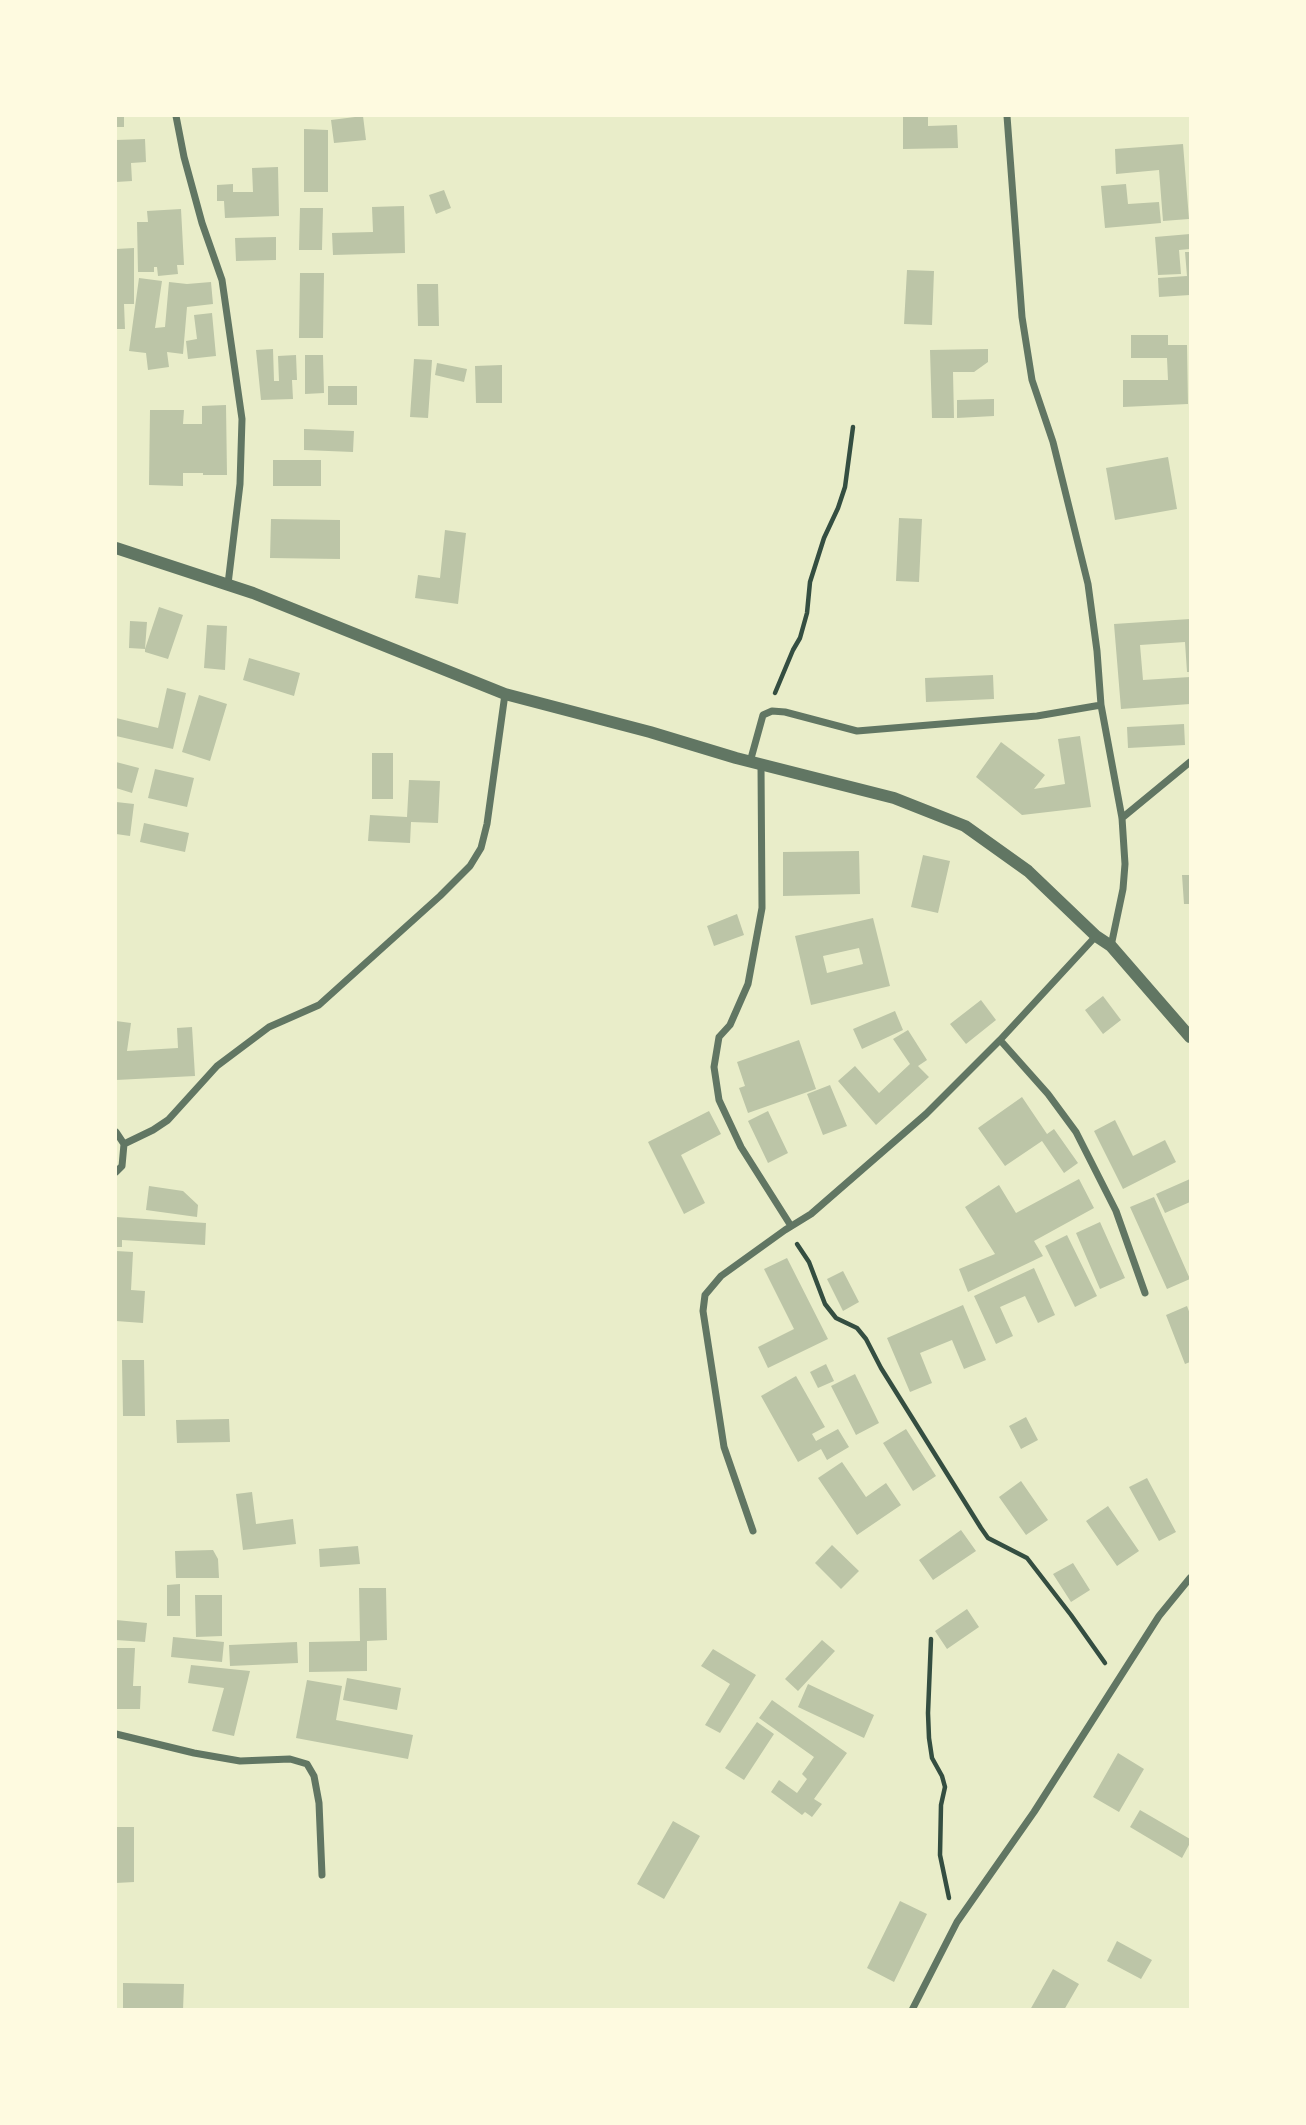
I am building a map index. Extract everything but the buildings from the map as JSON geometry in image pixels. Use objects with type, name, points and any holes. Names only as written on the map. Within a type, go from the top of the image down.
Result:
[{"type":"street","points":[[176,116],[198,210],[222,280],[242,419],[240,484],[228,584]]},
{"type":"street","points":[[1007,116],[1024,330],[1032,380],[1052,442],[1088,584],[1101,705],[1122,818],[1125,864],[1123,889],[1111,946]]},
{"type":"street","points":[[116,548],[228,584],[505,694],[894,798],[965,826],[1028,871],[1096,936],[1111,946],[1191,1037]]},
{"type":"street","points":[[124,1144],[153,1130],[168,1119],[217,1066],[269,1027],[319,1005],[470,866],[481,848],[487,824],[505,694]]},
{"type":"street","points":[[788,1228],[741,1147],[719,1100],[714,1067],[719,1037],[730,1026],[748,985],[762,908],[755,763],[763,715],[772,711],[785,712],[857,731],[1037,716],[1101,705]]},
{"type":"street","points":[[1122,818],[1191,762]]},
{"type":"street","points":[[753,1531],[724,1447],[703,1311],[705,1295],[721,1276],[811,1214],[926,1114],[1000,1040],[1096,936]]},
{"type":"street","points":[[1000,1040],[1048,1094],[1076,1132],[1116,1211],[1145,1293]]},
{"type":"street","points":[[116,1132],[124,1144],[122,1166],[116,1172]]},
{"type":"street","points":[[912,2010],[957,1922],[1034,1812],[1159,1616],[1191,1578]]},
{"type":"street","points":[[116,1734],[240,1761],[290,1759],[307,1764],[314,1776],[319,1803],[322,1875]]},
{"type":"path","points":[[772,711],[776,688],[800,638],[807,613],[810,582],[824,538],[845,487],[853,427]]},
{"type":"path","points":[[788,1228],[810,1262],[825,1304],[836,1318],[856,1328],[866,1339],[881,1368],[988,1538],[1027,1559],[1118,1682]]},
{"type":"path","points":[[931,1639],[929,1738],[932,1758],[942,1776],[944,1787],[940,1855],[946,1891],[957,1922]]}]
